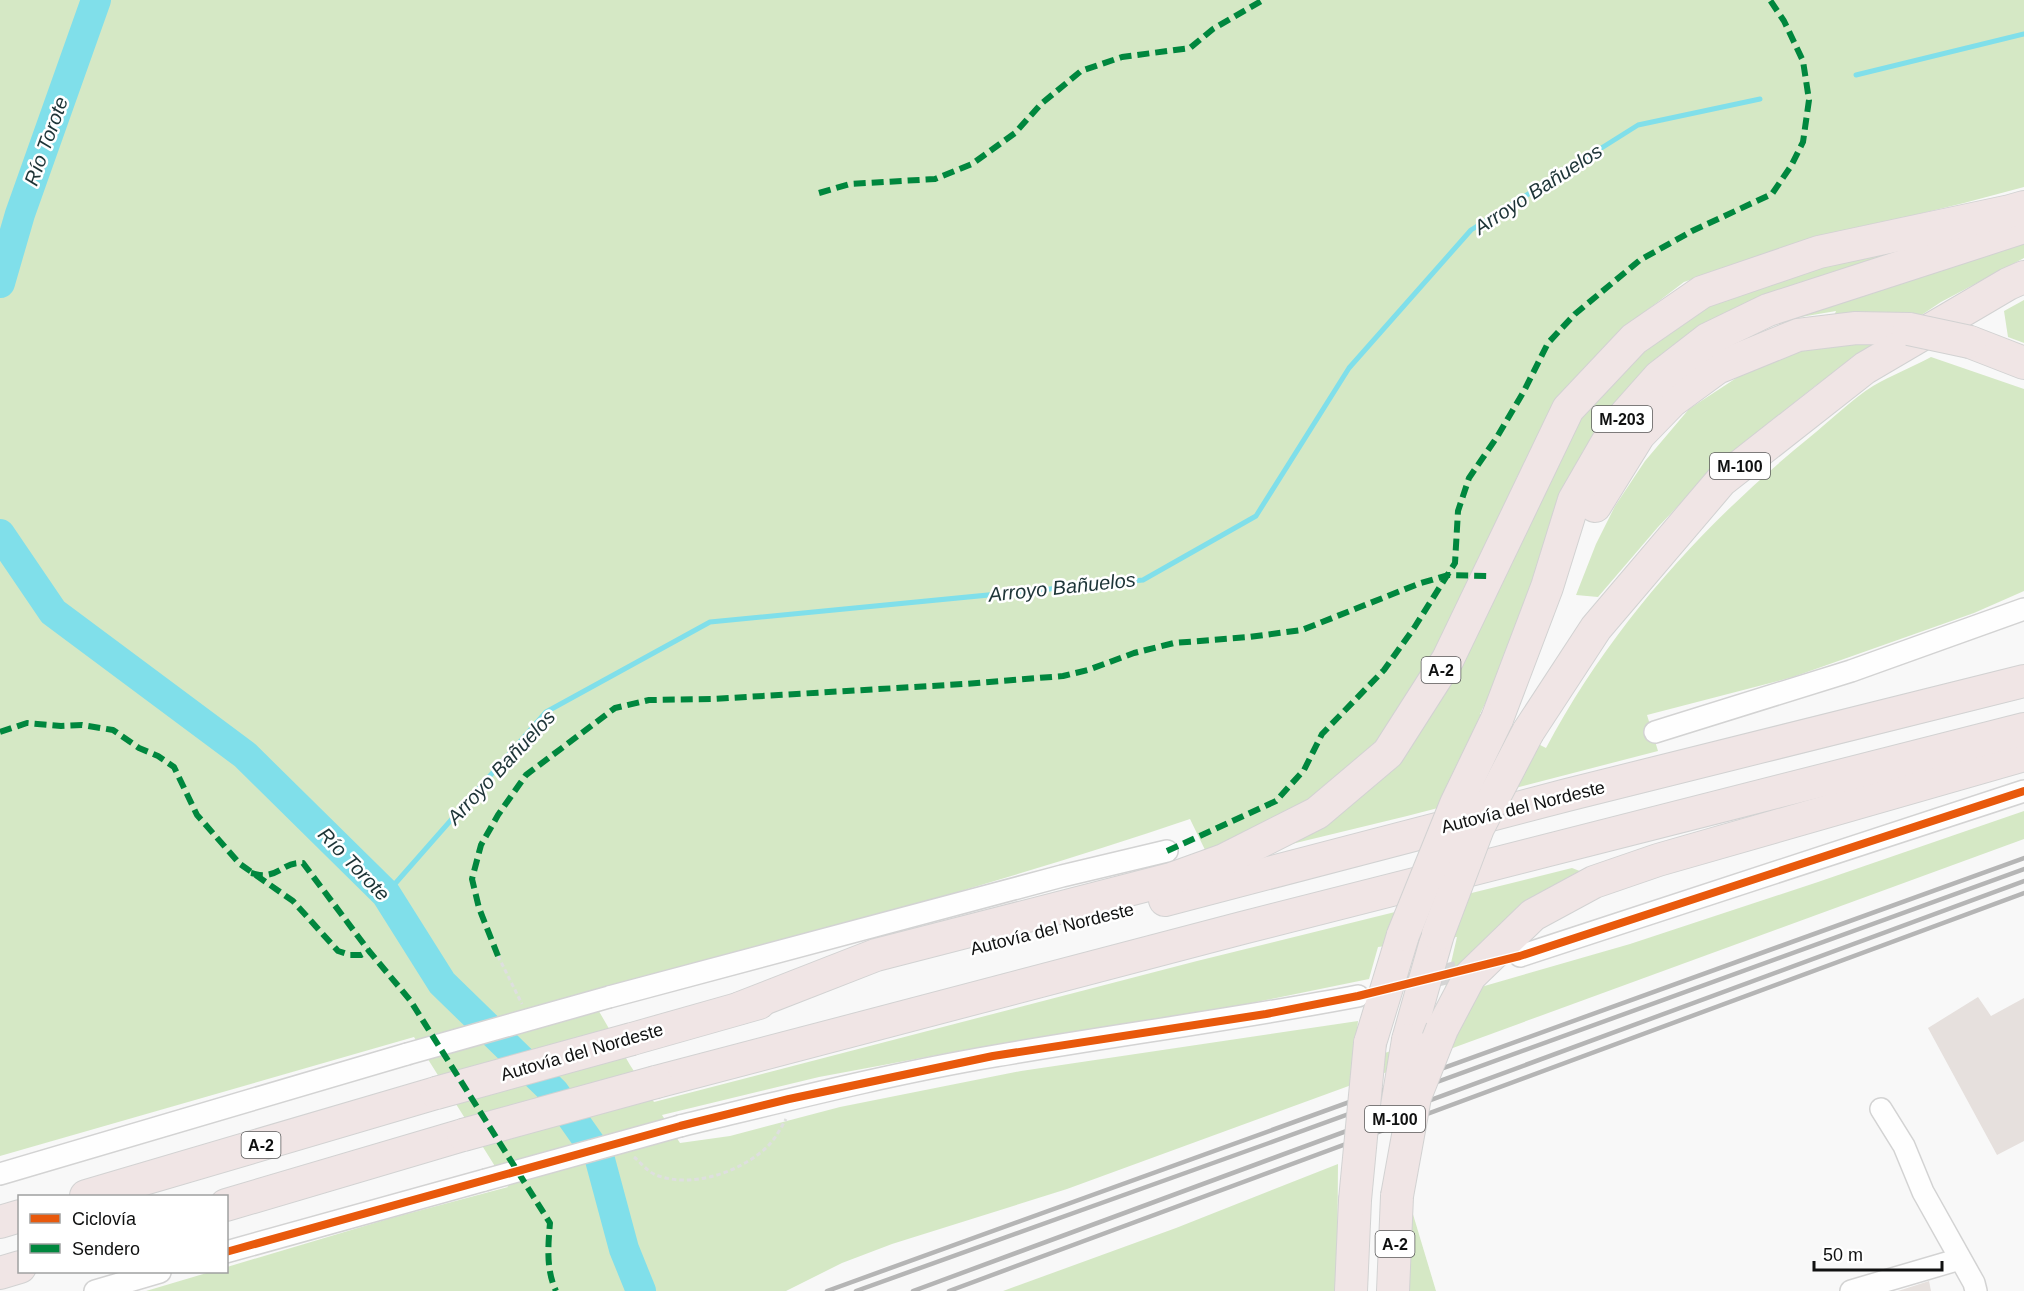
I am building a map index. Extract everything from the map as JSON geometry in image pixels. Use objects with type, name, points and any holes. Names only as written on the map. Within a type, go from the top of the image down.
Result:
[{"type":"highway","name":"A-2","points":[[740,1008],[876,955],[1171,879],[1224,860],[1317,813],[1388,753],[1448,659],[1568,409],[1634,339],[1702,292],[1808,255],[2024,207]]},
{"type":"highway","name":"M-203","points":[[1379,1291],[1378,1199],[1370,1042],[1403,935],[1456,804],[1497,719],[1547,587],[1574,500],[1619,423],[1659,377],[1708,339],[1767,310],[2024,227]]},
{"type":"highway","name":"M-100","points":[[1378,1199],[1408,1040],[1438,934],[1478,828],[1528,732],[1596,628],[1720,481],[1864,368],[2008,284],[2024,277]]},
{"type":"highway","points":[[1497,719],[1540,648],[1592,510],[1639,435],[1672,401],[1717,368],[1798,334],[1856,328],[1910,329],[1970,342],[2024,363]]},
{"type":"highway","name":"Autovía del Nordeste","points":[[93,1195],[436,1093],[740,1008],[1567,795],[2024,681]]},
{"type":"highway","points":[[228,1204],[463,1135],[656,1082],[1242,928],[2024,729]]},
{"type":"highway","name":"A-2","points":[[1393,1291],[1378,1199],[1415,1097],[1442,1029],[1470,976],[1533,915],[1594,882],[1658,860],[2024,755]]},
{"type":"highway","name":"M-203","points":[[1351,1291],[1378,1199]]},
{"type":"highway","points":[[0,1222],[18,1217]]},
{"type":"highway","points":[[0,1273],[18,1268]]},
{"type":"street","points":[[1654,732],[1851,671],[2024,609]]},
{"type":"street","points":[[1520,956],[2024,791]]},
{"type":"street","points":[[0,1174],[609,997],[1062,876],[1167,851]]},
{"type":"street","points":[[228,1251],[680,1126],[789,1099],[993,1056],[1266,1014],[1358,996]]},
{"type":"street","points":[[1881,1108],[1904,1146],[1923,1192],[1974,1283],[1976,1291]]},
{"type":"street","points":[[1851,1291],[1960,1259]]},
{"type":"street","points":[[94,1291],[157,1273]]},
{"type":"green space","points":[[0,0],[2024,0],[2024,187],[1790,245],[1684,282],[1617,333],[1558,397],[1517,477],[1470,599],[1401,719],[1324,792],[1208,856],[1190,819],[967,889],[589,994],[654,1102],[1197,961],[1572,868],[1585,873],[1444,993],[1457,937],[1378,947],[1369,979],[1237,1006],[964,1050],[819,1077],[662,1115],[680,1143],[730,1136],[840,1107],[1021,1071],[1358,1021],[1354,1062],[1459,1031],[1481,987],[1630,944],[2024,811],[2024,839],[1067,1189],[892,1244],[842,1263],[786,1291],[146,1291],[207,1273],[228,1273],[228,1267],[388,1219],[508,1187],[414,1037],[0,1156]]},
{"type":"green space","points":[[1973,225],[1627,394],[1583,451],[1542,552],[1515,642],[1480,714],[1546,748],[1600,660],[1662,579],[1697,541],[1771,470],[1857,397],[1880,382],[1931,357],[2024,389],[2024,591],[1974,613],[1793,677],[1647,715],[1658,751],[1271,849],[1377,775],[1574,420],[1606,378],[1720,291]]},
{"type":"green space","points":[[2024,238],[2024,258],[1941,302],[1815,386],[1718,464],[1658,527],[1598,597],[1576,595],[1596,544],[1615,506],[1645,461],[1689,409],[1747,371],[1793,351],[1822,346],[1836,311],[1789,319]]},
{"type":"green space","points":[[2024,300],[2024,343],[2008,337],[2004,311]]},
{"type":"green space","points":[[1338,1164],[1337,1291],[1003,1291],[1176,1228]]},
{"type":"green space","points":[[1409,1201],[1436,1291],[1407,1291]]},
{"type":"building","points":[[1978,997],[1991,1016],[2024,998],[2024,1141],[1997,1155],[1928,1028]]},
{"type":"building","points":[[1929,1281],[1931,1291],[1898,1291]]},
{"type":"waterway","name":"Río Torote","points":[[0,283],[20,214],[96,0]]},
{"type":"waterway","name":"Arroyo Bañuelos","points":[[1856,75],[2024,34]]},
{"type":"waterway","name":"Arroyo Bañuelos","points":[[386,894],[546,712],[710,622],[1143,580],[1256,516],[1349,368],[1471,230],[1638,125],[1760,99]]},
{"type":"waterway","name":"Río Torote","points":[[0,534],[53,612],[245,755],[386,894],[442,983],[554,1092],[599,1156],[624,1249],[641,1291]]},
{"type":"tunnel","points":[[1376,991],[1483,965]]},
{"type":"railway","points":[[827,1291],[2024,858]]},
{"type":"railway","points":[[856,1291],[2024,869]]},
{"type":"railway","points":[[913,1291],[2024,881]]},
{"type":"railway","points":[[949,1291],[1754,991],[2024,893]]},
{"type":"marked path","points":[[819,193],[850,184],[935,179],[972,164],[1015,133],[1041,104],[1081,71],[1122,57],[1190,48],[1213,29],[1263,0]]},
{"type":"marked path","points":[[1167,851],[1276,801],[1304,770],[1322,734],[1384,670],[1455,563],[1458,511],[1469,478],[1524,391],[1548,343],[1575,314],[1640,260],[1692,231],[1772,194],[1791,166],[1803,142],[1809,100],[1803,61],[1784,21],[1770,0]]},
{"type":"marked path","points":[[498,956],[479,908],[472,879],[481,845],[498,815],[526,775],[615,708],[649,700],[712,699],[1063,676],[1088,670],[1134,653],[1174,643],[1302,630],[1418,584],[1448,575],[1489,576]]},
{"type":"marked path","points":[[0,732],[27,723],[82,725],[113,730],[139,748],[158,756],[174,767],[197,815],[240,864],[293,901],[338,951],[350,955],[361,955],[369,951]]},
{"type":"marked path","points":[[251,873],[266,875],[292,864],[303,863],[369,951],[410,1000],[550,1223],[549,1266],[556,1291]]},
{"type":"cycle path","points":[[228,1251],[680,1126],[789,1099],[993,1056],[1266,1014],[1358,996],[1520,956],[2024,791]]}]
